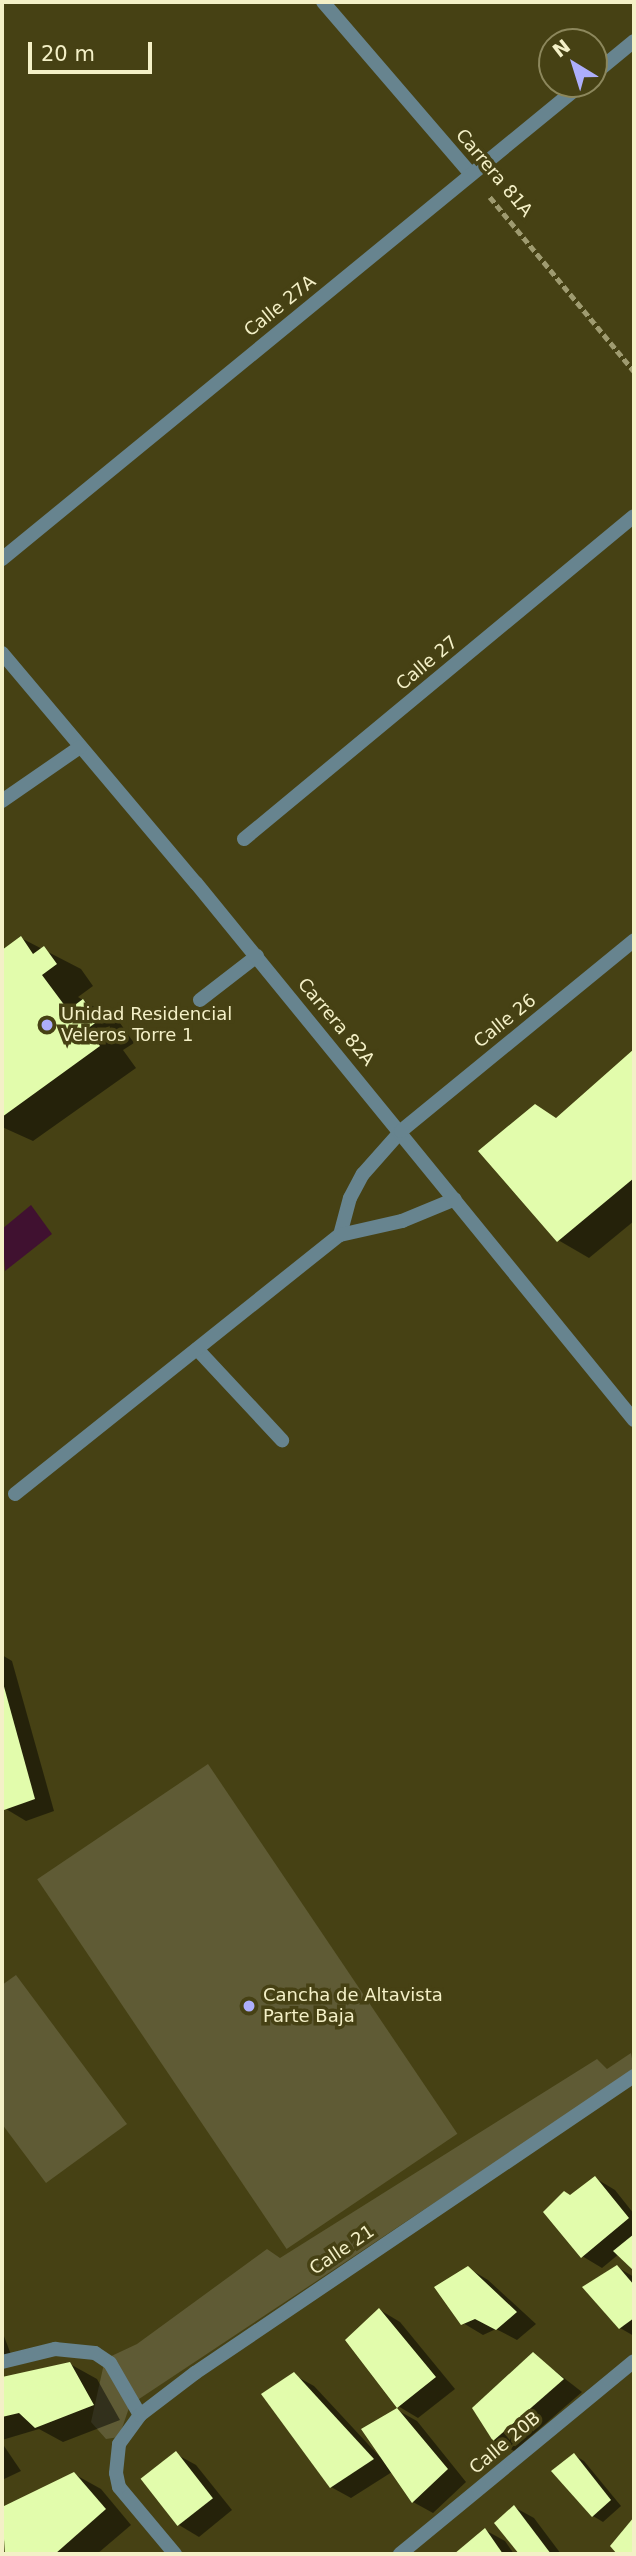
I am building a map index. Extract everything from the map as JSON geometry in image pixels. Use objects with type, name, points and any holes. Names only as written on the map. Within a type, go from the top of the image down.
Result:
[{"type":"street","name":"Carrera 81A","points":[[323,2],[471,174]]},
{"type":"street","points":[[608,62],[634,41]]},
{"type":"street","name":"Calle 27A","points":[[2,559],[565,98]]},
{"type":"street","name":"Calle 27","points":[[244,839],[634,516]]},
{"type":"street","name":"Carrera 82A","points":[[2,653],[257,956],[634,1420]]},
{"type":"street","points":[[2,801],[80,747]]},
{"type":"street","name":"Calle 26","points":[[340,1235],[350,1198],[363,1174],[401,1131],[634,940]]},
{"type":"street","points":[[200,1000],[257,956]]},
{"type":"street","points":[[15,1494],[340,1235],[402,1221],[455,1199]]},
{"type":"street","points":[[197,1349],[282,1440]]},
{"type":"street","name":"Calle 21","points":[[175,2554],[119,2487],[116,2473],[119,2444],[140,2415],[195,2373],[634,2076]]},
{"type":"street","points":[[2,2361],[55,2349],[95,2353],[110,2363],[140,2415]]},
{"type":"street","name":"Calle 20B","points":[[400,2554],[634,2361]]},
{"type":"path","name":"Carrera 81A","points":[[471,174],[634,371]]},
{"type":"shaded area","points":[[31,1205],[52,1234],[5,1271],[2,1229]]},
{"type":"shaded area","name":"Cancha de Altavista Parte Baja","points":[[208,1764],[457,2134],[287,2249],[37,1879]]},
{"type":"shaded area","points":[[16,1975],[127,2124],[46,2183],[2,2124],[2,1985]]},
{"type":"shaded area","points":[[631,2053],[634,2070],[130,2405],[119,2437],[106,2439],[91,2422],[105,2359],[137,2344],[267,2249],[280,2258],[597,2059],[607,2069]]},
{"type":"building","name":"Unidad Residencial Veleros Torre 1","points":[[21,936],[33,954],[44,946],[57,964],[42,975],[68,1010],[83,999],[98,1021],[87,1029],[100,1046],[2,1117],[2,950]]},
{"type":"building","points":[[634,1049],[634,1178],[557,1242],[478,1151],[535,1104],[556,1118]]},
{"type":"building","points":[[3,1683],[35,1799],[4,1810],[2,1800]]},
{"type":"building","points":[[595,2176],[629,2218],[581,2258],[543,2212],[564,2191],[570,2195]]},
{"type":"building","points":[[634,2234],[634,2271],[613,2251]]},
{"type":"building","points":[[617,2265],[634,2285],[634,2318],[619,2329],[582,2287]]},
{"type":"building","points":[[468,2266],[517,2312],[496,2330],[475,2319],[461,2325],[434,2287]]},
{"type":"building","points":[[379,2308],[436,2377],[397,2408],[345,2340]]},
{"type":"building","points":[[533,2352],[564,2379],[493,2441],[472,2408]]},
{"type":"building","points":[[70,2362],[94,2405],[35,2428],[19,2413],[2,2417],[2,2377]]},
{"type":"building","points":[[294,2372],[374,2459],[330,2488],[261,2394]]},
{"type":"building","points":[[397,2408],[448,2469],[412,2503],[361,2429]]},
{"type":"building","points":[[176,2451],[213,2498],[177,2526],[141,2479]]},
{"type":"building","points":[[574,2453],[611,2500],[592,2517],[551,2471]]},
{"type":"building","points":[[74,2472],[106,2509],[55,2554],[5,2554],[2,2507]]},
{"type":"building","points":[[514,2505],[551,2554],[519,2554],[494,2523]]},
{"type":"building","points":[[634,2517],[634,2554],[617,2554],[610,2546]]},
{"type":"building","points":[[485,2528],[503,2554],[454,2554]]},
{"type":"place","name":"Unidad Residencial Veleros Torre 1","points":[[47,1025]]},
{"type":"place","name":"Cancha de Altavista Parte Baja","points":[[249,2006]]}]
